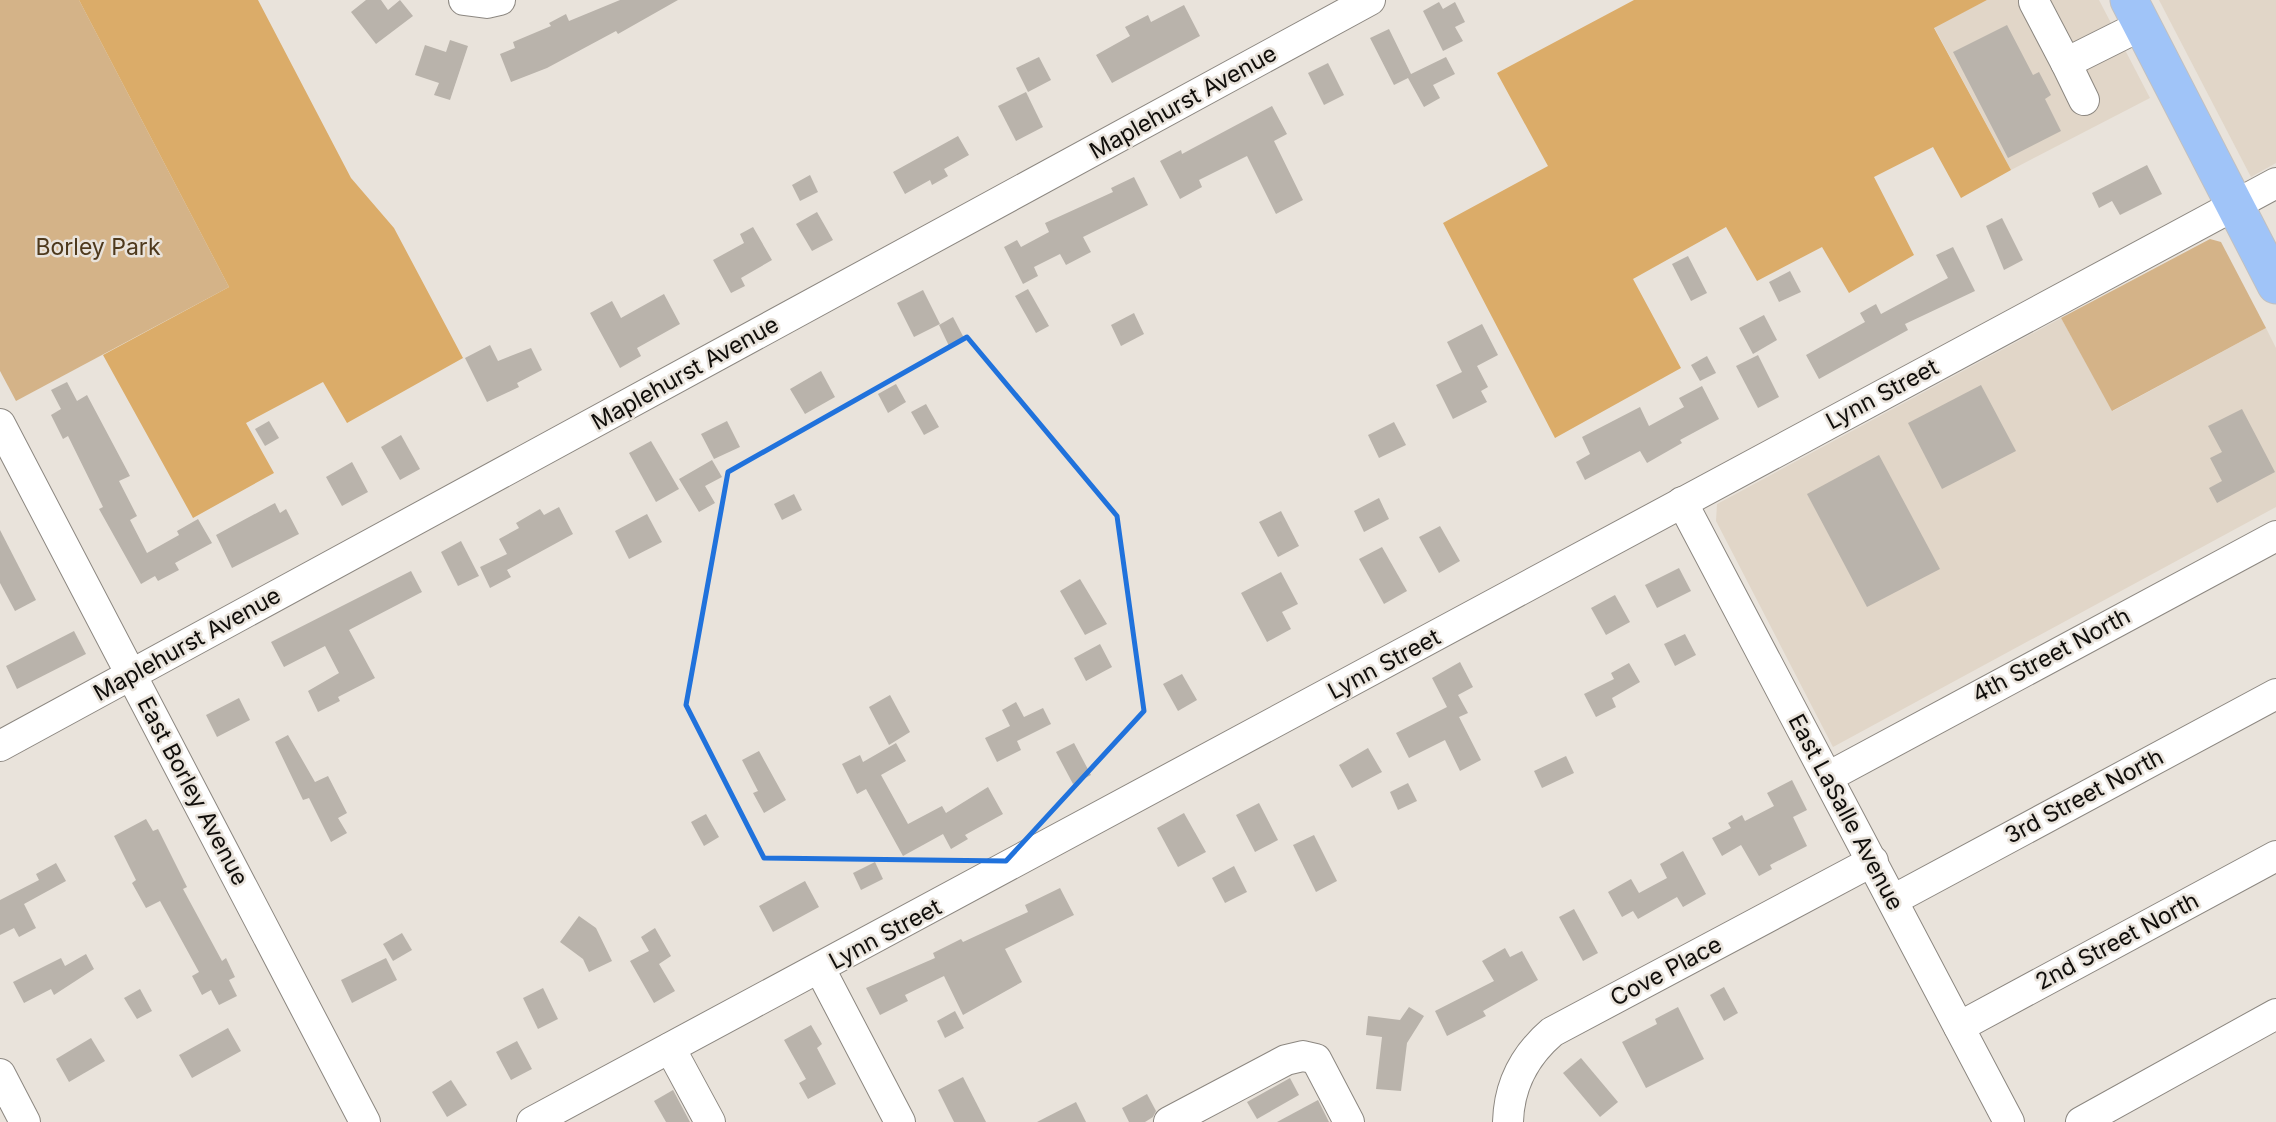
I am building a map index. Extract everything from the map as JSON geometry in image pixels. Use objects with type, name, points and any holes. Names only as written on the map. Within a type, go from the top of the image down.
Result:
[{"type":"main road","points":[[2135,12],[2276,285]]},
{"type":"street","points":[[464,0],[488,3],[500,0]]},
{"type":"street","name":"Maplehurst Avenue","points":[[0,746],[1370,0]]},
{"type":"street","points":[[2034,2],[2084,100]]},
{"type":"street","points":[[2066,64],[2135,12]]},
{"type":"street","name":"Lynn Street","points":[[531,1122],[820,969],[2276,183]]},
{"type":"street","name":"East Borley Avenue","points":[[0,424],[365,1122]]},
{"type":"street","name":"East LaSalle Avenue","points":[[1682,502],[2009,1122]]},
{"type":"street","name":"4th Street North","points":[[1828,777],[2276,536]]},
{"type":"street","name":"3rd Street North","points":[[1893,900],[2276,694]]},
{"type":"street","name":"2nd Street North","points":[[1959,1027],[2276,856]]},
{"type":"street","name":"Cove Place","points":[[1508,1122],[1512,1088],[1523,1064],[1552,1032],[1872,861]]},
{"type":"street","points":[[820,969],[900,1122]]},
{"type":"street","points":[[2081,1122],[2276,1014]]},
{"type":"street","points":[[670,1048],[710,1122]]},
{"type":"street","points":[[1169,1122],[1286,1060],[1303,1056],[1316,1059],[1349,1122]]},
{"type":"street","points":[[0,1074],[25,1122]]},
{"type":"highlighted area","points":[[967,337],[1117,516],[1144,711],[1006,861],[764,858],[686,705],[728,472]]},
{"type":"shaded area","points":[[79,0],[258,0],[351,178],[394,228],[463,358],[347,423],[323,382],[246,423],[274,473],[193,518],[103,355],[229,287]]},
{"type":"shaded area","points":[[1634,0],[1987,0],[1934,28],[2011,170],[1961,198],[1933,147],[1874,177],[1914,255],[1849,293],[1822,247],[1757,281],[1726,227],[1633,279],[1681,368],[1555,438],[1443,223],[1548,166],[1497,73]]},
{"type":"shaded area","points":[[1987,0],[2099,0],[2150,98],[2011,170],[1934,27]]},
{"type":"shaded area","points":[[2159,0],[2276,0],[2276,163],[2251,177]]},
{"type":"shaded area","points":[[2061,318],[2113,411],[2266,328],[2276,348],[2276,507],[1833,747],[1716,521],[1717,504]]},
{"type":"green space","name":"Borley Park","points":[[0,0],[79,0],[229,287],[16,401],[0,371]]},
{"type":"green space","points":[[2210,239],[2221,242],[2266,328],[2112,411],[2061,318]]},
{"type":"building","points":[[366,0],[381,0],[388,10],[400,0],[413,16],[376,44],[351,12]]},
{"type":"building","points":[[620,0],[678,0],[618,34],[616,31],[547,68],[511,82],[500,54],[515,48],[513,42],[551,26],[549,23],[566,14],[569,21]]},
{"type":"building","points":[[1439,2],[1443,9],[1455,2],[1465,22],[1455,27],[1463,41],[1443,51],[1423,11]]},
{"type":"building","points":[[1184,5],[1200,36],[1112,83],[1096,55],[1130,36],[1125,27],[1148,15],[1151,22]]},
{"type":"building","points":[[2007,25],[2033,75],[2039,72],[2051,95],[2045,99],[2061,131],[2008,158],[1953,52]]},
{"type":"building","points":[[1389,29],[1411,74],[1446,57],[1455,74],[1433,85],[1440,98],[1424,107],[1408,78],[1394,85],[1370,38]]},
{"type":"building","points":[[450,40],[468,46],[450,100],[434,95],[439,83],[415,75],[425,45],[446,52]]},
{"type":"building","points":[[1039,57],[1051,80],[1028,92],[1016,68]]},
{"type":"building","points":[[1328,63],[1344,95],[1324,105],[1308,73]]},
{"type":"building","points":[[1026,92],[1043,127],[1016,141],[998,106]]},
{"type":"building","points":[[1272,106],[1287,134],[1274,141],[1303,200],[1276,214],[1247,156],[1199,180],[1202,187],[1180,199],[1160,161],[1181,150],[1182,154]]},
{"type":"building","points":[[958,136],[969,155],[944,169],[948,176],[932,185],[930,180],[905,194],[893,172]]},
{"type":"building","points":[[2147,165],[2162,194],[2120,215],[2112,201],[2099,208],[2092,193]]},
{"type":"building","points":[[810,175],[818,192],[800,201],[792,185]]},
{"type":"building","points":[[1134,177],[1148,205],[1083,237],[1091,252],[1066,265],[1060,254],[1034,267],[1038,276],[1023,284],[1004,247],[1017,240],[1021,247],[1049,232],[1045,223],[1113,192],[1111,188]]},
{"type":"building","points":[[817,212],[833,240],[812,251],[796,224]]},
{"type":"building","points":[[2002,218],[2023,260],[2004,270],[1986,226]]},
{"type":"building","points":[[753,227],[772,260],[741,278],[745,286],[731,293],[713,260],[744,243],[740,234]]},
{"type":"building","points":[[1953,247],[1975,291],[1905,324],[1908,330],[1819,379],[1806,355],[1865,322],[1860,313],[1876,304],[1881,314],[1948,278],[1936,255]]},
{"type":"building","points":[[1688,256],[1707,293],[1691,301],[1672,264]]},
{"type":"building","points":[[1790,271],[1801,292],[1779,302],[1769,282]]},
{"type":"building","points":[[1028,289],[1049,326],[1036,333],[1015,296]]},
{"type":"building","points":[[923,290],[940,324],[914,337],[897,303]]},
{"type":"building","points":[[664,294],[680,324],[637,348],[641,356],[620,368],[590,313],[612,301],[621,318]]},
{"type":"building","points":[[1134,313],[1144,334],[1121,346],[1111,325]]},
{"type":"building","points":[[1764,315],[1777,340],[1753,354],[1739,328]]},
{"type":"building","points":[[953,317],[964,338],[949,346],[939,325]]},
{"type":"building","points":[[1482,324],[1498,355],[1477,366],[1488,387],[1481,391],[1487,402],[1453,419],[1436,385],[1462,372],[1447,342]]},
{"type":"building","points":[[490,345],[498,361],[531,348],[542,370],[517,383],[519,387],[487,402],[465,358]]},
{"type":"building","points":[[1758,355],[1779,397],[1758,408],[1736,366]]},
{"type":"building","points":[[1707,356],[1716,373],[1700,381],[1691,365]]},
{"type":"building","points":[[821,371],[835,397],[805,414],[790,389]]},
{"type":"building","points":[[67,382],[77,401],[87,395],[130,476],[119,481],[137,516],[130,520],[147,553],[179,535],[177,531],[198,519],[212,543],[175,563],[179,570],[158,581],[155,576],[141,584],[99,509],[103,507],[68,436],[63,439],[51,415],[61,409],[51,390]]},
{"type":"building","points":[[896,384],[906,402],[888,413],[878,394]]},
{"type":"building","points":[[1981,385],[2016,451],[1942,489],[1908,423]]},
{"type":"building","points":[[1702,386],[1719,419],[1680,440],[1682,443],[1647,463],[1640,451],[1585,480],[1576,462],[1590,454],[1582,437],[1640,407],[1649,426],[1684,407],[1679,398]]},
{"type":"building","points":[[926,404],[939,427],[924,435],[911,412]]},
{"type":"building","points":[[2242,409],[2275,472],[2217,503],[2209,488],[2222,481],[2210,458],[2222,452],[2208,426]]},
{"type":"building","points":[[269,421],[279,438],[265,446],[255,429]]},
{"type":"building","points":[[727,421],[740,447],[714,459],[701,434]]},
{"type":"building","points":[[1394,422],[1406,445],[1379,458],[1368,435]]},
{"type":"building","points":[[401,435],[420,469],[400,480],[381,447]]},
{"type":"building","points":[[651,441],[679,489],[656,502],[629,453]]},
{"type":"building","points":[[1879,455],[1940,569],[1867,607],[1807,494]]},
{"type":"building","points":[[712,460],[722,477],[705,486],[715,503],[699,512],[679,479]]},
{"type":"building","points":[[352,462],[368,492],[342,506],[326,477]]},
{"type":"building","points":[[794,494],[802,510],[782,520],[774,504]]},
{"type":"building","points":[[1379,498],[1389,519],[1364,532],[1354,511]]},
{"type":"building","points":[[275,503],[280,513],[286,509],[299,534],[232,568],[216,535]]},
{"type":"building","points":[[559,507],[573,534],[507,570],[511,577],[490,588],[480,567],[507,554],[499,539],[519,528],[516,523],[540,509],[544,515]]},
{"type":"building","points":[[1281,511],[1299,546],[1278,557],[1259,522]]},
{"type":"building","points":[[647,514],[662,542],[629,559],[615,531]]},
{"type":"building","points":[[1440,526],[1460,561],[1439,573],[1419,537]]},
{"type":"building","points":[[0,530],[36,600],[15,611],[0,583]]},
{"type":"building","points":[[461,541],[479,576],[458,586],[441,552]]},
{"type":"building","points":[[1382,547],[1407,591],[1384,604],[1359,559]]},
{"type":"building","points":[[1679,568],[1691,591],[1657,608],[1645,585]]},
{"type":"building","points":[[411,571],[422,592],[349,630],[375,678],[338,697],[340,701],[318,712],[308,691],[339,673],[325,646],[284,667],[271,642]]},
{"type":"building","points":[[1281,572],[1298,604],[1282,612],[1291,629],[1267,642],[1241,593]]},
{"type":"building","points":[[1080,579],[1107,624],[1085,635],[1060,591]]},
{"type":"building","points":[[1615,595],[1630,622],[1606,635],[1591,608]]},
{"type":"building","points":[[74,631],[86,654],[17,689],[6,666]]},
{"type":"building","points":[[1685,634],[1696,655],[1675,666],[1664,644]]},
{"type":"building","points":[[1100,644],[1112,667],[1086,681],[1074,658]]},
{"type":"building","points":[[1460,662],[1473,687],[1458,695],[1468,713],[1459,717],[1481,760],[1460,771],[1445,740],[1409,758],[1396,733],[1447,707],[1432,678]]},
{"type":"building","points":[[1629,663],[1640,682],[1612,698],[1616,707],[1596,717],[1584,694],[1614,679],[1611,673]]},
{"type":"building","points":[[1182,674],[1197,700],[1178,711],[1163,684]]},
{"type":"building","points":[[890,695],[910,732],[889,745],[869,707]]},
{"type":"building","points":[[239,698],[250,720],[217,737],[206,715]]},
{"type":"building","points":[[1016,702],[1024,717],[1043,708],[1051,724],[1017,741],[1021,750],[997,762],[985,738],[1010,726],[1002,710]]},
{"type":"building","points":[[288,735],[315,782],[328,776],[347,813],[338,818],[347,833],[331,842],[309,798],[303,800],[275,742]]},
{"type":"building","points":[[896,743],[906,761],[881,775],[908,824],[942,806],[946,813],[988,787],[1003,814],[965,835],[968,839],[951,849],[943,834],[903,856],[866,789],[857,794],[842,764],[860,755],[863,762]]},
{"type":"building","points":[[1074,743],[1091,775],[1073,784],[1056,752]]},
{"type":"building","points":[[1368,748],[1382,772],[1352,788],[1339,765]]},
{"type":"building","points":[[759,751],[786,800],[764,813],[753,793],[758,791],[742,760]]},
{"type":"building","points":[[1566,756],[1574,773],[1542,788],[1534,771]]},
{"type":"building","points":[[1792,780],[1807,810],[1793,817],[1807,846],[1770,865],[1772,869],[1759,876],[1741,845],[1722,856],[1712,838],[1731,828],[1728,823],[1742,815],[1745,821],[1774,806],[1767,793]]},
{"type":"building","points":[[1408,783],[1417,801],[1398,810],[1390,792]]},
{"type":"building","points":[[1259,803],[1278,840],[1255,852],[1236,815]]},
{"type":"building","points":[[1184,813],[1206,852],[1178,867],[1157,828]]},
{"type":"building","points":[[706,814],[719,837],[704,846],[691,822]]},
{"type":"building","points":[[146,819],[153,831],[158,829],[187,887],[183,889],[222,961],[226,958],[235,977],[229,980],[237,996],[219,1005],[211,990],[202,995],[192,976],[199,972],[160,901],[146,908],[132,883],[136,880],[114,836]]},
{"type":"building","points":[[1314,835],[1337,881],[1316,892],[1293,845]]},
{"type":"building","points":[[1683,851],[1706,894],[1683,907],[1677,897],[1638,919],[1633,911],[1622,917],[1608,892],[1631,879],[1639,893],[1667,878],[1660,864]]},
{"type":"building","points":[[875,862],[883,879],[861,890],[853,873]]},
{"type":"building","points":[[56,863],[66,881],[24,904],[36,928],[19,937],[14,928],[0,935],[0,900],[39,880],[36,874]]},
{"type":"building","points":[[1234,866],[1247,892],[1225,903],[1212,878]]},
{"type":"building","points":[[805,881],[819,907],[773,932],[759,906]]},
{"type":"building","points":[[1060,888],[1074,915],[1005,949],[1022,982],[963,1015],[944,976],[905,995],[908,1001],[880,1015],[866,988],[935,958],[933,953],[961,939],[963,942],[1028,912],[1025,905]]},
{"type":"building","points":[[1574,909],[1598,953],[1583,961],[1559,917]]},
{"type":"building","points":[[579,916],[596,928],[612,961],[589,972],[583,959],[560,942]]},
{"type":"building","points":[[655,928],[671,956],[659,964],[675,991],[654,1003],[630,961],[649,951],[641,937]]},
{"type":"building","points":[[402,933],[412,950],[393,961],[383,944]]},
{"type":"building","points":[[1505,948],[1510,957],[1522,951],[1538,980],[1483,1011],[1486,1016],[1447,1036],[1435,1011],[1494,981],[1482,961]]},
{"type":"building","points":[[86,954],[94,969],[54,995],[51,989],[24,1003],[13,982],[61,958],[65,966]]},
{"type":"building","points":[[386,958],[397,980],[352,1003],[341,980]]},
{"type":"building","points":[[1724,987],[1738,1013],[1724,1021],[1710,995]]},
{"type":"building","points":[[543,988],[558,1019],[538,1029],[523,998]]},
{"type":"building","points":[[140,989],[152,1011],[137,1019],[124,998]]},
{"type":"building","points":[[1409,1007],[1424,1016],[1407,1043],[1401,1091],[1376,1089],[1382,1037],[1366,1035],[1368,1016],[1400,1020]]},
{"type":"building","points":[[1678,1007],[1704,1059],[1646,1088],[1622,1042],[1657,1024],[1655,1019]]},
{"type":"building","points":[[955,1011],[964,1028],[945,1038],[937,1021]]},
{"type":"building","points":[[811,1025],[822,1044],[817,1048],[836,1084],[808,1099],[799,1083],[806,1079],[784,1040]]},
{"type":"building","points":[[228,1028],[241,1051],[192,1078],[179,1055]]},
{"type":"building","points":[[91,1038],[105,1061],[69,1082],[56,1059]]},
{"type":"building","points":[[517,1041],[532,1069],[511,1080],[496,1052]]},
{"type":"building","points":[[1581,1058],[1618,1102],[1600,1117],[1563,1073]]},
{"type":"building","points":[[963,1077],[986,1122],[954,1122],[938,1090]]},
{"type":"building","points":[[1290,1078],[1299,1095],[1257,1119],[1247,1102]]},
{"type":"building","points":[[451,1080],[467,1105],[447,1117],[432,1092]]},
{"type":"building","points":[[673,1090],[690,1122],[666,1122],[654,1101]]},
{"type":"building","points":[[1147,1094],[1156,1111],[1153,1117],[1145,1122],[1129,1122],[1122,1108]]},
{"type":"building","points":[[1318,1100],[1329,1122],[1277,1122]]},
{"type":"building","points":[[1076,1102],[1086,1122],[1037,1122]]}]
